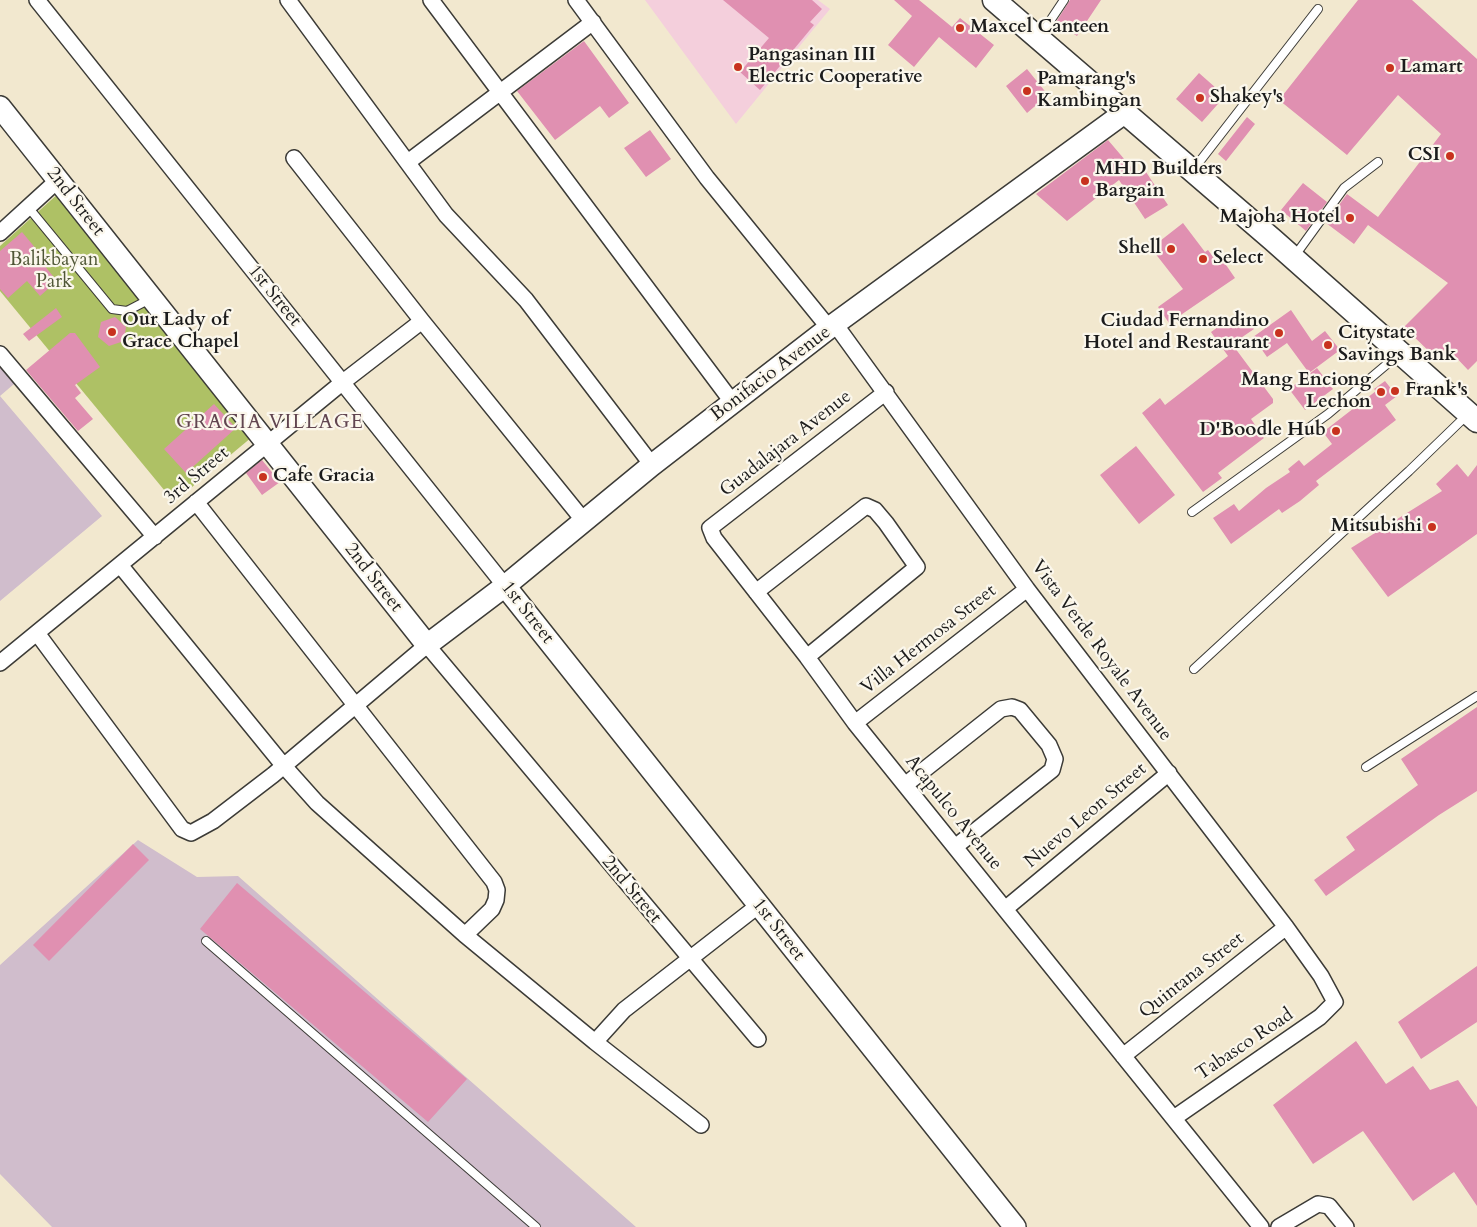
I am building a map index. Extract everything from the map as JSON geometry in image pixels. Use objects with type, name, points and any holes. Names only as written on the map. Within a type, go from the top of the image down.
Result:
[{"type":"main road","points":[[994,0],[1293,258],[1472,418]]},
{"type":"street","name":"1st Street","points":[[37,0],[1015,1227]]},
{"type":"street","points":[[288,0],[446,215],[526,300],[652,465]]},
{"type":"street","points":[[431,0],[733,403]]},
{"type":"street","name":"Vista Verde Royale Avenue","points":[[576,0],[707,178],[886,392],[1027,588],[1286,927],[1321,976],[1335,1002]]},
{"type":"street","points":[[408,162],[593,22]]},
{"type":"street","name":"2nd Street","points":[[0,107],[427,645],[758,1039]]},
{"type":"street","name":"Bonifacio Avenue","points":[[427,645],[505,586],[652,465],[832,326],[1124,113]]},
{"type":"street","points":[[294,158],[422,322],[584,521]]},
{"type":"street","points":[[0,233],[58,180]]},
{"type":"street","name":"3rd Street","points":[[0,663],[342,382],[422,322]]},
{"type":"street","points":[[0,354],[155,537]]},
{"type":"street","name":"Guadalajara Avenue","points":[[710,528],[886,392]]},
{"type":"street","points":[[196,502],[494,882],[497,890],[496,900],[492,909],[465,935]]},
{"type":"street","points":[[756,592],[866,506],[875,510],[886,523],[917,567],[912,574],[807,657]]},
{"type":"street","name":"Acapulco Avenue","points":[[710,528],[714,538],[855,722],[1261,1227]]},
{"type":"street","points":[[120,565],[283,765],[317,803],[465,935],[701,1126]]},
{"type":"street","name":"Villa Hermosa Street","points":[[855,722],[1027,588]]},
{"type":"street","points":[[37,633],[186,832],[191,833],[213,821],[427,645]]},
{"type":"street","points":[[905,785],[1001,709],[1012,707],[1020,710],[1049,745],[1055,759],[1052,770],[955,847]]},
{"type":"street","name":"Nuevo Leon Street","points":[[1005,909],[1169,773]]},
{"type":"street","points":[[595,1042],[624,1010],[759,905]]},
{"type":"street","name":"Quintana Street","points":[[1122,1056],[1286,927]]},
{"type":"street","name":"Tabasco Road","points":[[1174,1118],[1320,1017],[1335,1002]]},
{"type":"street","points":[[1279,1227],[1318,1204],[1329,1206],[1346,1227]]},
{"type":"lane","points":[[1039,38],[1064,0]]},
{"type":"lane","points":[[1192,172],[1318,9]]},
{"type":"lane","points":[[1293,258],[1344,188],[1378,162]]},
{"type":"lane","points":[[28,207],[112,309],[126,311],[151,298]]},
{"type":"lane","points":[[1192,512],[1328,414],[1400,353]]},
{"type":"lane","points":[[1194,669],[1409,471],[1472,418]]},
{"type":"lane","points":[[1366,767],[1477,696]]},
{"type":"lane","points":[[206,941],[536,1227]]},
{"type":"shaded area","name":"Pangasinan III Electric Cooperative","points":[[645,0],[818,0],[830,9],[736,124]]},
{"type":"shaded area","points":[[0,355],[21,378],[0,396]]},
{"type":"shaded area","points":[[0,396],[102,516],[0,601]]},
{"type":"shaded area","points":[[138,840],[197,877],[238,876],[636,1227],[52,1227],[0,1174],[0,965]]},
{"type":"green space","name":"Balikbayan Park","points":[[60,192],[252,437],[174,502],[0,291],[0,246]]},
{"type":"building","points":[[723,0],[812,0],[822,9],[810,22],[814,25],[760,90],[740,72],[769,38]]},
{"type":"building","points":[[894,0],[919,0],[952,27],[960,18],[994,45],[976,68],[939,37],[914,67],[888,45],[912,16]]},
{"type":"building","points":[[1070,0],[1101,0],[1077,36],[1056,22]]},
{"type":"building","points":[[1358,0],[1412,0],[1477,59],[1477,361],[1468,370],[1450,351],[1439,361],[1404,327],[1448,283],[1368,225],[1354,244],[1326,223],[1347,194],[1378,217],[1441,134],[1398,95],[1347,155],[1279,100]]},
{"type":"building","points":[[584,41],[629,103],[609,118],[600,106],[555,140],[517,91]]},
{"type":"building","name":"Pamarang's Kambingan","points":[[1027,69],[1048,95],[1027,113],[1006,86]]},
{"type":"building","name":"Shakey's","points":[[1199,73],[1225,96],[1202,122],[1176,99]]},
{"type":"building","points":[[1247,117],[1255,124],[1226,161],[1218,154]]},
{"type":"building","points":[[650,130],[671,159],[646,177],[624,148]]},
{"type":"building","name":"MHD Builders Bargain","points":[[1108,140],[1137,174],[1144,169],[1168,205],[1145,219],[1119,180],[1067,221],[1036,194]]},
{"type":"building","points":[[1303,183],[1327,202],[1306,231],[1281,210]]},
{"type":"building","points":[[1183,223],[1205,252],[1208,250],[1219,265],[1224,262],[1235,278],[1169,323],[1158,307],[1183,289],[1151,248]]},
{"type":"building","points":[[22,232],[42,256],[39,259],[57,281],[40,296],[27,281],[8,298],[0,289],[0,251]]},
{"type":"building","points":[[56,308],[62,317],[29,341],[23,334]]},
{"type":"building","points":[[1291,310],[1312,341],[1325,331],[1340,350],[1309,373],[1287,343],[1267,357],[1253,337]]},
{"type":"building","points":[[1241,311],[1254,329],[1232,344],[1273,399],[1273,403],[1251,419],[1264,438],[1218,473],[1222,478],[1203,492],[1142,413],[1160,398],[1165,405],[1228,356],[1211,332]]},
{"type":"building","name":"Our Lady of Grace Chapel","points":[[115,317],[126,327],[124,341],[109,346],[98,337],[101,322]]},
{"type":"building","points":[[70,333],[75,333],[100,367],[75,385],[81,393],[75,398],[93,419],[78,431],[26,370]]},
{"type":"building","points":[[1317,368],[1333,389],[1305,410],[1289,389]]},
{"type":"building","points":[[1385,381],[1397,396],[1385,405],[1396,420],[1316,481],[1319,485],[1300,501],[1282,513],[1279,509],[1231,544],[1213,518],[1234,504],[1239,511],[1266,488],[1290,472],[1288,469],[1299,460],[1304,466],[1332,444],[1323,432],[1376,391],[1374,389]]},
{"type":"building","points":[[214,404],[236,428],[186,473],[164,449]]},
{"type":"building","points":[[1136,446],[1175,495],[1139,524],[1100,475]]},
{"type":"building","name":"Cafe Gracia","points":[[262,460],[280,482],[262,495],[246,473]]},
{"type":"building","points":[[1457,464],[1468,477],[1477,465],[1477,534],[1388,597],[1351,548],[1442,491],[1436,484]]},
{"type":"building","points":[[1477,707],[1477,791],[1439,815],[1326,896],[1314,880],[1355,850],[1346,837],[1418,785],[1401,759]]},
{"type":"building","points":[[133,844],[149,860],[49,961],[33,945]]},
{"type":"building","points":[[237,883],[467,1079],[428,1122],[200,929]]},
{"type":"building","points":[[1477,966],[1477,1022],[1421,1059],[1398,1022]]},
{"type":"building","points":[[1356,1041],[1386,1084],[1413,1066],[1430,1090],[1458,1080],[1477,1107],[1477,1206],[1454,1172],[1413,1201],[1363,1131],[1313,1164],[1273,1105]]},
{"type":"place","name":"Maxcel Canteen","points":[[960,28]]},
{"type":"place","name":"Pangasinan III Electric Cooperative","points":[[738,67]]},
{"type":"place","name":"Lamart","points":[[1390,68]]},
{"type":"place","name":"Pamarang's Kambingan","points":[[1027,91]]},
{"type":"place","name":"Shakey's","points":[[1200,98]]},
{"type":"place","name":"CSI","points":[[1450,156]]},
{"type":"place","name":"MHD Builders Bargain","points":[[1085,181]]},
{"type":"place","name":"Majoha Hotel","points":[[1350,218]]},
{"type":"place","name":"Shell","points":[[1171,249]]},
{"type":"place","name":"Select","points":[[1203,259]]},
{"type":"place","name":"Our Lady of Grace Chapel","points":[[112,332]]},
{"type":"place","name":"Ciudad Fernandino Hotel and Restaurant","points":[[1279,333]]},
{"type":"place","name":"Citystate Savings Bank","points":[[1328,345]]},
{"type":"place","name":"Frank's","points":[[1395,391]]},
{"type":"place","name":"Mang Enciong Lechon","points":[[1381,392]]},
{"type":"place","name":"D'Boodle Hub","points":[[1336,431]]},
{"type":"place","name":"Cafe Gracia","points":[[263,477]]},
{"type":"place","name":"Mitsubishi","points":[[1432,527]]},
{"type":"district","name":"GRACIA VILLAGE","points":[[270,423]]}]
